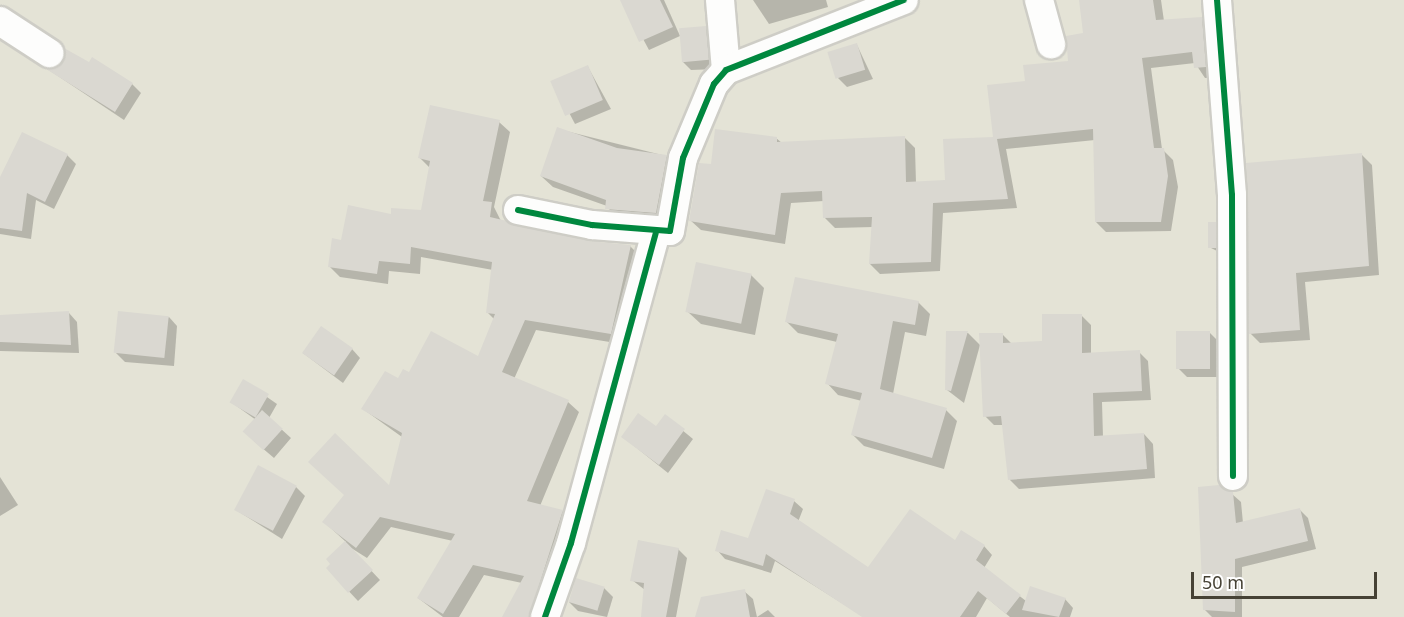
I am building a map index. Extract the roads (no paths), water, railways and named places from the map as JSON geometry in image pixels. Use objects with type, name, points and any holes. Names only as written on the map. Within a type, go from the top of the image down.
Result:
[{"type":"street","points":[[720,0],[726,70]]},
{"type":"street","points":[[518,210],[656,233],[670,231],[683,158],[714,84],[726,70],[904,0]]},
{"type":"street","points":[[1039,0],[1051,44]]},
{"type":"street","points":[[1217,0],[1232,195],[1233,476]]},
{"type":"street","points":[[0,21],[48,53]]},
{"type":"street","points":[[545,617],[571,543],[656,233]]}]
